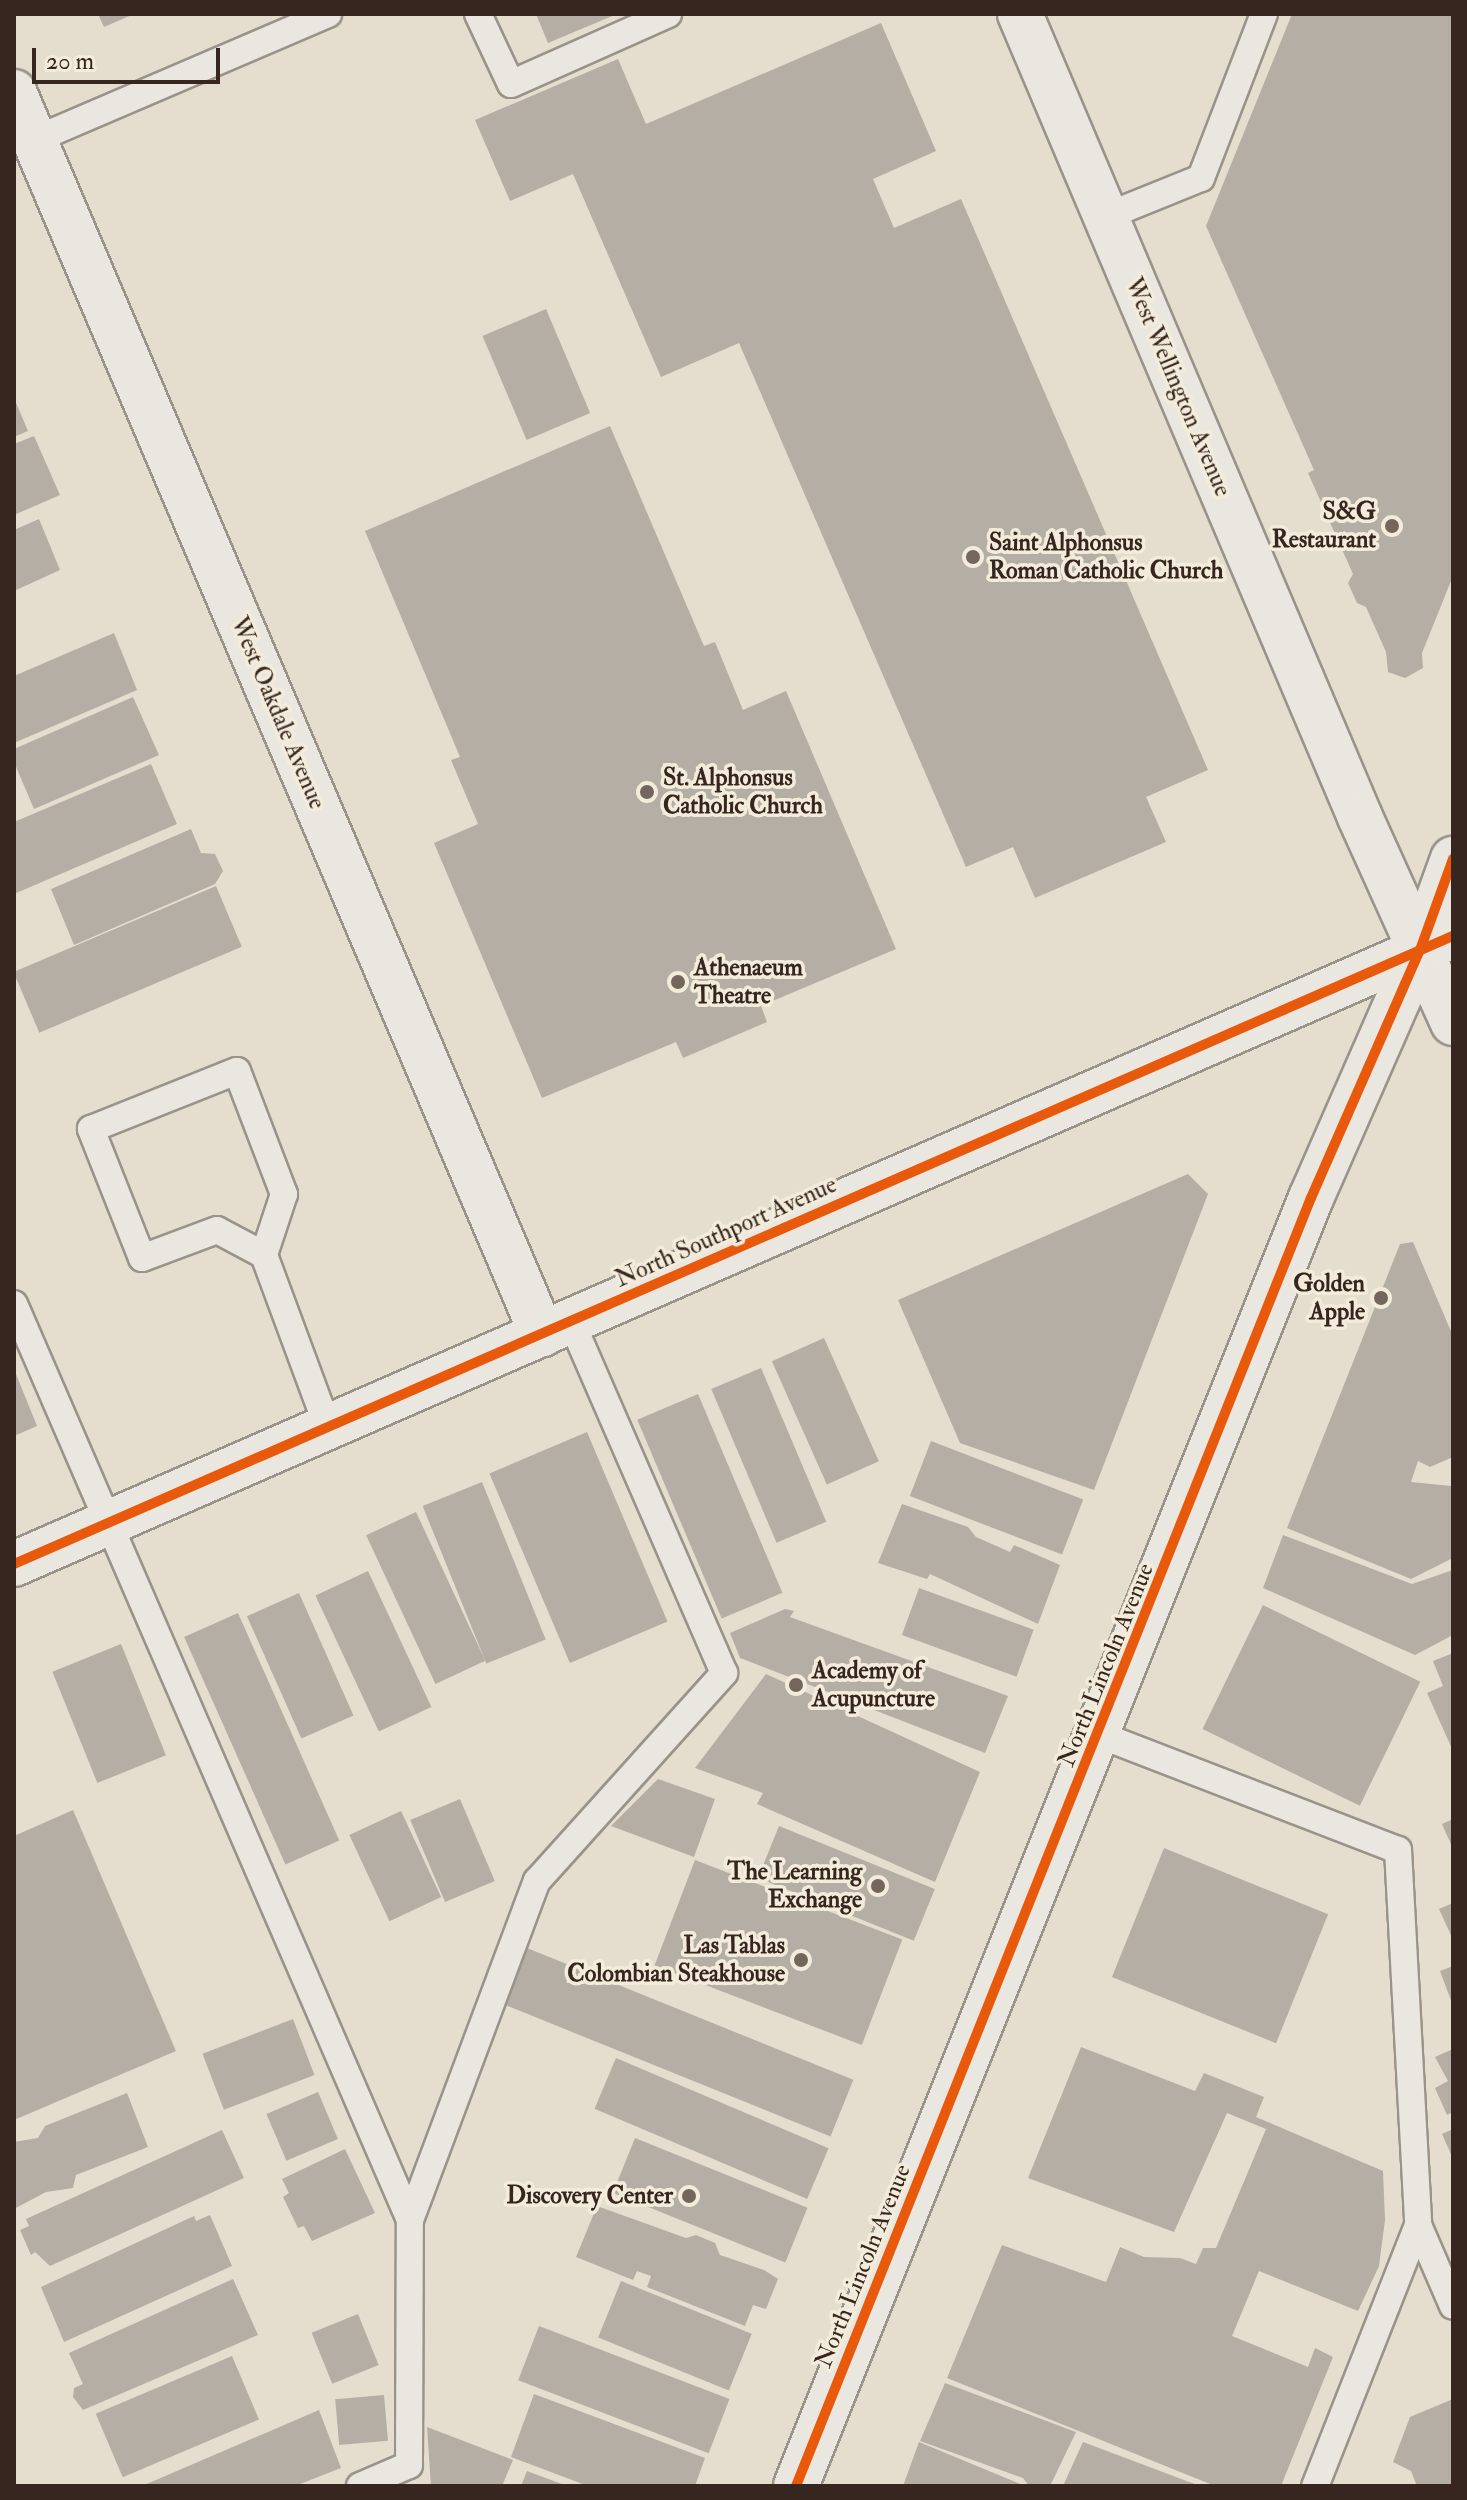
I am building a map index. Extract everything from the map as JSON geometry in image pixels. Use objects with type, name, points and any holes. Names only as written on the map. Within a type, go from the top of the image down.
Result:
[{"type":"street","name":"West Wellington Avenue","points":[[1020,14],[1107,216],[1436,943],[1453,1023]]},
{"type":"street","name":"West Oakdale Avenue","points":[[14,92],[556,1327]]},
{"type":"street","name":"North Lincoln Avenue","points":[[796,2486],[1100,1735],[1311,1198],[1436,943],[1453,859]]},
{"type":"street","name":"North Southport Avenue","points":[[14,1564],[1436,943]]},
{"type":"lane","points":[[34,140],[328,14]]},
{"type":"lane","points":[[478,14],[511,84],[668,14]]},
{"type":"lane","points":[[1107,216],[1201,178],[1264,14]]},
{"type":"lane","points":[[264,1255],[217,1230],[142,1258],[91,1129],[237,1071],[284,1194],[264,1255],[328,1428]]},
{"type":"lane","points":[[14,1304],[410,2220]]},
{"type":"lane","points":[[360,2486],[409,2465],[410,2220],[537,1881],[724,1673],[556,1327]]},
{"type":"lane","points":[[1100,1735],[1398,1850],[1418,2225],[1453,2306]]},
{"type":"lane","points":[[1315,2486],[1418,2225]]},
{"type":"building","points":[[98,14],[134,14],[104,27]]},
{"type":"building","points":[[536,14],[617,14],[548,43]]},
{"type":"building","points":[[1292,14],[1453,14],[1453,576],[1422,653],[1423,668],[1405,678],[1388,672],[1386,652],[1366,607],[1357,603],[1348,583],[1353,574],[1308,473],[1314,470],[1206,226]]},
{"type":"building","name":"Saint Alphonsus Roman Catholic Church","points":[[881,23],[936,151],[873,179],[894,228],[961,199],[1208,770],[1146,797],[1166,842],[1035,898],[1013,847],[966,867],[739,343],[661,377],[573,174],[510,201],[475,120],[618,59],[646,124]]},
{"type":"building","points":[[546,309],[590,413],[527,440],[482,336]]},
{"type":"building","points":[[14,398],[28,431],[14,437]]},
{"type":"building","name":"St. Alphonsus Catholic Church","points":[[610,426],[704,646],[715,642],[743,710],[786,691],[896,949],[761,1006],[767,1022],[683,1058],[676,1042],[542,1098],[434,843],[478,824],[451,760],[460,757],[365,531]]},
{"type":"building","points":[[34,436],[60,495],[14,515],[14,444]]},
{"type":"building","points":[[39,519],[60,570],[14,591],[14,530]]},
{"type":"building","points":[[114,633],[137,690],[14,743],[14,676]]},
{"type":"building","points":[[133,697],[159,755],[34,809],[14,762],[14,749]]},
{"type":"building","points":[[151,764],[177,824],[14,894],[14,822]]},
{"type":"building","points":[[191,829],[201,853],[215,854],[223,871],[215,884],[74,945],[51,889]]},
{"type":"building","points":[[216,886],[242,947],[39,1033],[14,972]]},
{"type":"building","points":[[1188,1174],[1208,1194],[1094,1490],[960,1443],[898,1300]]},
{"type":"building","points":[[1413,1242],[1453,1336],[1453,1457],[1430,1467],[1418,1461],[1411,1482],[1451,1486],[1453,1558],[1411,1579],[1287,1528],[1400,1244]]},
{"type":"building","points":[[824,1338],[879,1461],[827,1485],[772,1361]]},
{"type":"building","points":[[761,1368],[826,1522],[777,1543],[711,1389]]},
{"type":"building","points":[[14,1369],[37,1426],[14,1436]]},
{"type":"building","points":[[698,1394],[782,1593],[722,1619],[637,1420]]},
{"type":"building","points":[[587,1432],[667,1622],[570,1663],[489,1473]]},
{"type":"building","points":[[931,1441],[1083,1499],[1062,1554],[910,1496]]},
{"type":"building","points":[[482,1482],[546,1640],[486,1664],[423,1506]]},
{"type":"building","points":[[902,1504],[968,1527],[976,1537],[1010,1552],[1014,1545],[1060,1565],[1038,1624],[930,1574],[927,1579],[878,1563]]},
{"type":"building","points":[[416,1512],[485,1661],[435,1684],[366,1535]]},
{"type":"building","points":[[1283,1535],[1412,1584],[1453,1570],[1453,1635],[1415,1655],[1263,1588]]},
{"type":"building","points":[[368,1571],[431,1707],[379,1731],[315,1596]]},
{"type":"building","points":[[919,1588],[1034,1630],[1017,1677],[902,1635]]},
{"type":"building","points":[[299,1593],[354,1715],[301,1739],[247,1616]]},
{"type":"building","points":[[1263,1605],[1420,1682],[1360,1806],[1203,1729]]},
{"type":"building","points":[[785,1609],[794,1611],[790,1617],[1008,1696],[985,1753],[740,1658],[730,1633]]},
{"type":"building","points":[[238,1613],[339,1840],[285,1864],[184,1637]]},
{"type":"building","points":[[121,1644],[166,1755],[97,1783],[52,1672]]},
{"type":"building","points":[[1453,1653],[1453,1751],[1427,1693],[1443,1686],[1433,1661]]},
{"type":"building","points":[[766,1674],[980,1772],[935,1882],[757,1804],[763,1793],[695,1768]]},
{"type":"building","points":[[658,1779],[715,1799],[694,1857],[611,1826]]},
{"type":"building","points":[[460,1799],[495,1881],[445,1902],[410,1820]]},
{"type":"building","points":[[73,1810],[176,2051],[14,2120],[14,1836]]},
{"type":"building","points":[[401,1811],[441,1897],[389,1921],[349,1835]]},
{"type":"building","points":[[1453,1819],[1453,1849],[1442,1824]]},
{"type":"building","points":[[779,1826],[935,1889],[914,1941],[758,1878]]},
{"type":"building","points":[[1164,1848],[1328,1914],[1276,2043],[1112,1977]]},
{"type":"building","points":[[695,1860],[902,1940],[862,2045],[655,1965]]},
{"type":"building","points":[[1453,1903],[1453,1940],[1439,1909]]},
{"type":"building","points":[[527,1948],[853,2080],[831,2136],[504,2005]]},
{"type":"building","points":[[1453,1966],[1453,2006],[1440,1971]]},
{"type":"building","points":[[293,2019],[315,2075],[224,2110],[202,2054]]},
{"type":"building","points":[[1081,2047],[1195,2091],[1204,2073],[1264,2097],[1256,2117],[1383,2171],[1385,2220],[1379,2266],[1358,2311],[1259,2271],[1232,2336],[1308,2367],[1315,2348],[1333,2357],[1281,2486],[1215,2486],[947,2378],[1002,2245],[1106,2282],[1120,2247],[1144,2257],[1180,2258],[1196,2264],[1203,2248],[1216,2248],[1266,2129],[1227,2113],[1174,2232],[1028,2178]]},
{"type":"building","points":[[1453,2049],[1453,2112],[1447,2115],[1435,2088],[1448,2081],[1435,2057]]},
{"type":"building","points":[[616,2058],[829,2148],[807,2199],[595,2109]]},
{"type":"building","points":[[318,2092],[338,2139],[286,2161],[266,2114]]},
{"type":"building","points":[[127,2093],[148,2147],[76,2175],[73,2188],[46,2192],[14,2209],[14,2142],[38,2138],[45,2126]]},
{"type":"building","points":[[1453,2129],[1453,2159],[1442,2134]]},
{"type":"building","points":[[222,2130],[244,2178],[50,2266],[35,2252],[31,2255],[20,2230],[29,2226],[26,2219]]},
{"type":"building","points":[[635,2138],[807,2208],[785,2262],[613,2193]]},
{"type":"building","points":[[345,2149],[375,2213],[312,2241],[304,2226],[298,2228],[283,2197],[289,2193],[282,2179]]},
{"type":"building","points":[[597,2206],[686,2238],[696,2235],[715,2243],[720,2255],[764,2270],[778,2279],[766,2309],[753,2305],[745,2326],[647,2287],[651,2276],[637,2271],[633,2280],[576,2257]]},
{"type":"building","points":[[210,2215],[232,2266],[64,2342],[41,2287],[194,2216],[196,2221]]},
{"type":"building","points":[[233,2279],[258,2335],[83,2410],[73,2397],[74,2388],[83,2384],[69,2353]]},
{"type":"building","points":[[621,2281],[752,2334],[729,2390],[598,2338]]},
{"type":"building","points":[[358,2314],[379,2365],[332,2384],[312,2333]]},
{"type":"building","points":[[539,2326],[729,2399],[709,2453],[518,2380]]},
{"type":"building","points":[[232,2356],[259,2420],[123,2477],[96,2414]]},
{"type":"building","points":[[945,2383],[1076,2432],[1050,2486],[1029,2486],[1023,2478],[920,2441]]},
{"type":"building","points":[[534,2394],[705,2458],[695,2486],[588,2486],[511,2457]]},
{"type":"building","points":[[384,2395],[388,2441],[339,2445],[335,2399]]},
{"type":"building","points":[[1453,2399],[1453,2486],[1417,2486],[1411,2471],[1393,2462],[1410,2417]]},
{"type":"building","points":[[319,2410],[341,2468],[295,2486],[142,2486]]},
{"type":"building","points":[[427,2427],[513,2460],[502,2486],[431,2486]]},
{"type":"building","points":[[919,2442],[1025,2486],[903,2486]]},
{"type":"building","points":[[1083,2442],[1200,2486],[1063,2486]]},
{"type":"building","points":[[527,2471],[567,2486],[521,2486]]},
{"type":"cycle path","points":[[796,2486],[1311,1198],[1420,950],[1453,859]]},
{"type":"cycle path","points":[[14,1564],[1453,936]]},
{"type":"place","name":"S&G Restaurant","points":[[1392,526]]},
{"type":"place","name":"Saint Alphonsus Roman Catholic Church","points":[[973,557]]},
{"type":"place","name":"St. Alphonsus Catholic Church","points":[[647,792]]},
{"type":"place","name":"Athenaeum Theatre","points":[[678,982]]},
{"type":"place","name":"Golden Apple","points":[[1381,1298]]},
{"type":"place","name":"Academy of Acupuncture","points":[[796,1685]]},
{"type":"place","name":"The Learning Exchange","points":[[878,1886]]},
{"type":"place","name":"Las Tablas Colombian Steakhouse","points":[[801,1960]]},
{"type":"place","name":"Discovery Center","points":[[689,2196]]}]
